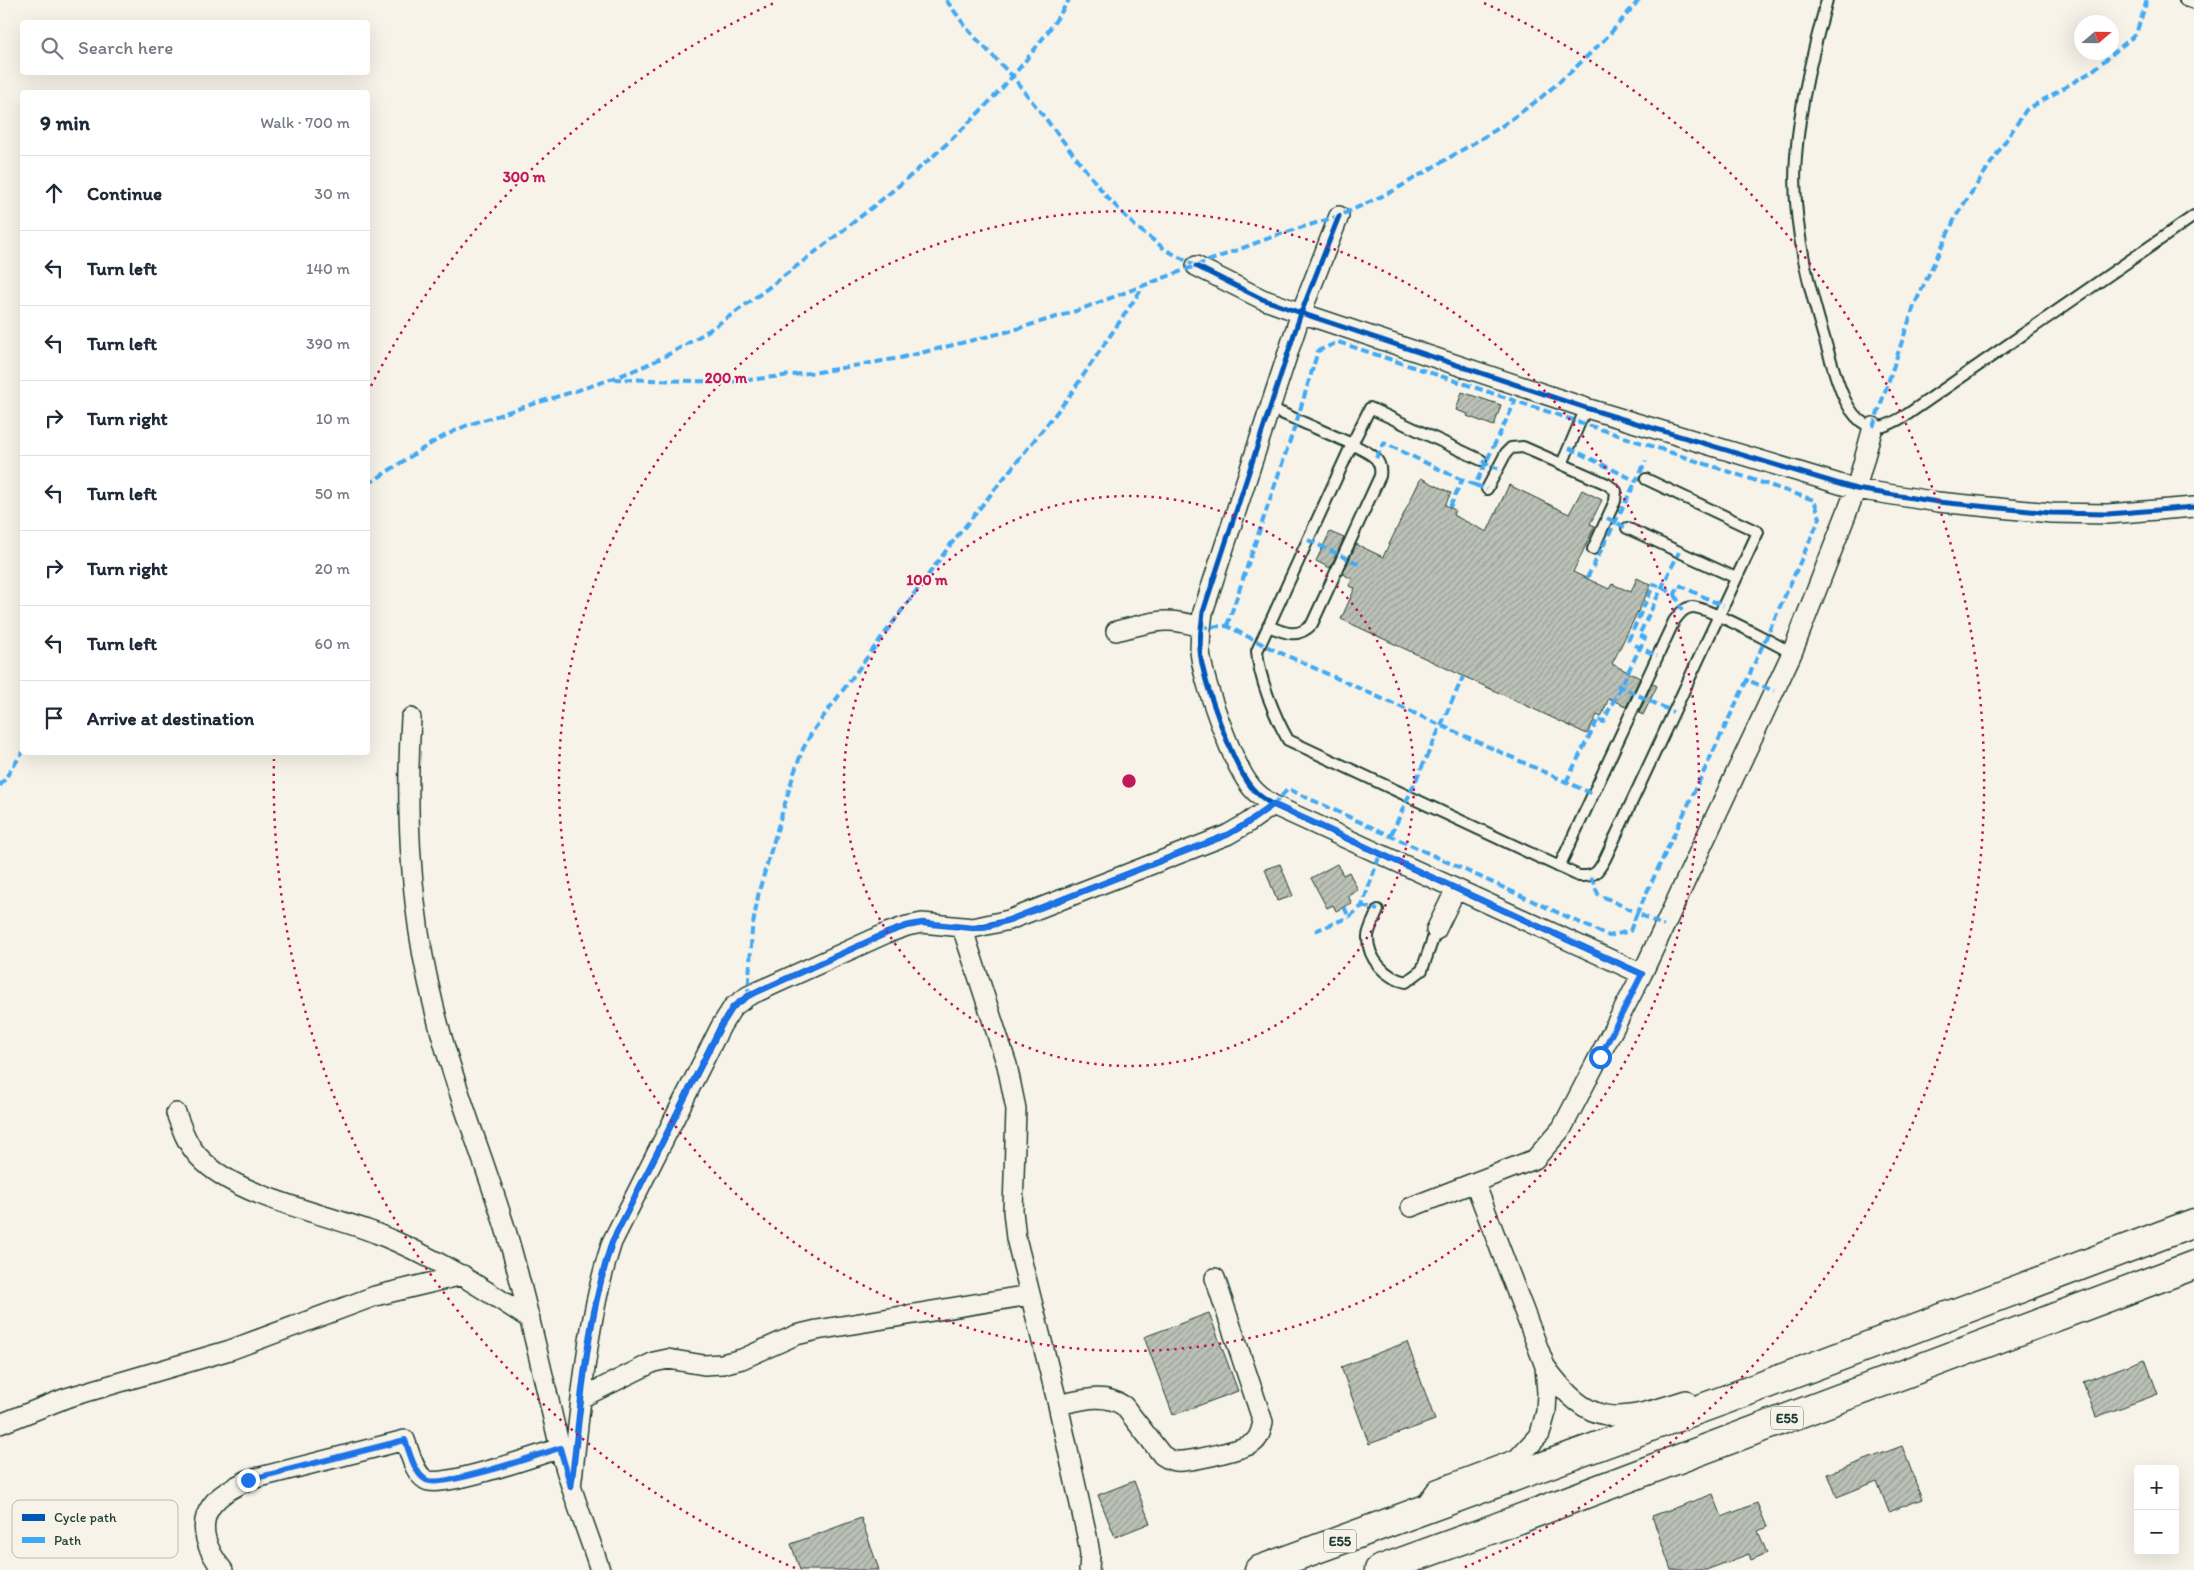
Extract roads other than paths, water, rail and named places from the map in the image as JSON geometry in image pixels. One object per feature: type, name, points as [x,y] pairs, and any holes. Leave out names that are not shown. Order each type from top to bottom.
[{"type":"highway","name":"E55","points":[[1259,1570],[1727,1399],[2194,1223]]},
{"type":"highway","name":"E55","points":[[1379,1570],[2194,1265]]},
{"type":"street","points":[[1339,216],[1301,313],[1203,612],[1200,627],[1200,652],[1227,739],[1239,768],[1251,787],[1273,804],[1642,974]]},
{"type":"street","points":[[1196,266],[1262,299],[1301,313],[1586,408],[1856,489],[1938,502],[2052,513],[2108,514],[2194,507]]},
{"type":"street","points":[[1410,1208],[1535,1159],[1549,1145],[1566,1121],[1642,974],[1792,653],[1856,489],[1873,427]]},
{"type":"street","points":[[1116,631],[1166,620],[1181,621],[1200,627]]},
{"type":"street","points":[[411,718],[408,767],[408,825],[416,912],[423,960],[447,1054],[504,1225],[530,1319],[571,1487],[600,1570]]},
{"type":"street","points":[[571,1487],[594,1310],[601,1274],[612,1242],[721,1026],[733,1007],[757,992],[906,926],[922,923],[984,928],[1009,920],[1227,835],[1273,804]]},
{"type":"street","points":[[1436,930],[1456,889]]},
{"type":"street","points":[[962,927],[1007,1065],[1012,1089],[1016,1125],[1013,1211],[1022,1265],[1058,1405],[1087,1536],[1090,1554],[1089,1570]]},
{"type":"street","points":[[176,1113],[185,1137],[194,1152],[208,1166],[226,1178],[251,1190],[378,1234],[463,1275],[530,1319]]},
{"type":"street","points":[[1475,1183],[1545,1366],[1561,1387],[1576,1401],[1594,1413],[1613,1418],[1636,1416],[1693,1398],[1727,1399]]},
{"type":"street","points":[[0,1424],[66,1398],[230,1350],[375,1296],[463,1275]]},
{"type":"street","points":[[1058,1405],[1095,1398],[1116,1400],[1124,1406],[1162,1455],[1170,1460],[1188,1460],[1243,1448],[1253,1443],[1261,1433],[1263,1422],[1215,1278]]},
{"type":"street","points":[[583,1397],[654,1362],[668,1359],[704,1365],[722,1364],[742,1359],[788,1338],[817,1330],[1030,1295]]},
{"type":"street","points":[[1421,1512],[1437,1489],[1517,1459],[1540,1434],[1546,1412],[1545,1366]]},
{"type":"street","points":[[223,1570],[206,1545],[204,1526],[211,1506],[228,1491],[248,1480],[405,1440],[416,1469],[424,1479],[430,1482],[451,1481],[560,1448]]},
{"type":"lane","points":[[1827,0],[1806,76],[1799,125],[1796,166],[1798,223],[1804,255],[1837,380],[1844,399],[1862,421],[1873,427],[1882,427],[1908,414],[2194,216]]},
{"type":"lane","points":[[2185,0],[2194,3]]},
{"type":"lane","points":[[1268,626],[1284,633],[1296,635],[1305,632],[1312,624],[1380,476],[1381,467],[1376,458],[1352,444],[1270,408]]},
{"type":"lane","points":[[1481,460],[1370,408],[1257,651],[1258,665],[1281,727],[1288,740],[1579,876],[1590,877],[1597,873],[1758,532],[1646,479]]},
{"type":"lane","points":[[1562,464],[1586,408]]},
{"type":"lane","points":[[1488,489],[1506,453],[1511,448],[1522,447],[1608,484],[1616,491],[1615,501],[1593,549]]},
{"type":"lane","points":[[1627,528],[1736,578]]},
{"type":"lane","points":[[1559,867],[1674,621],[1682,610],[1693,607],[1718,616],[1792,653]]},
{"type":"lane","points":[[1378,910],[1368,936],[1370,948],[1385,974],[1396,980],[1406,982],[1422,970],[1436,930]]}]
